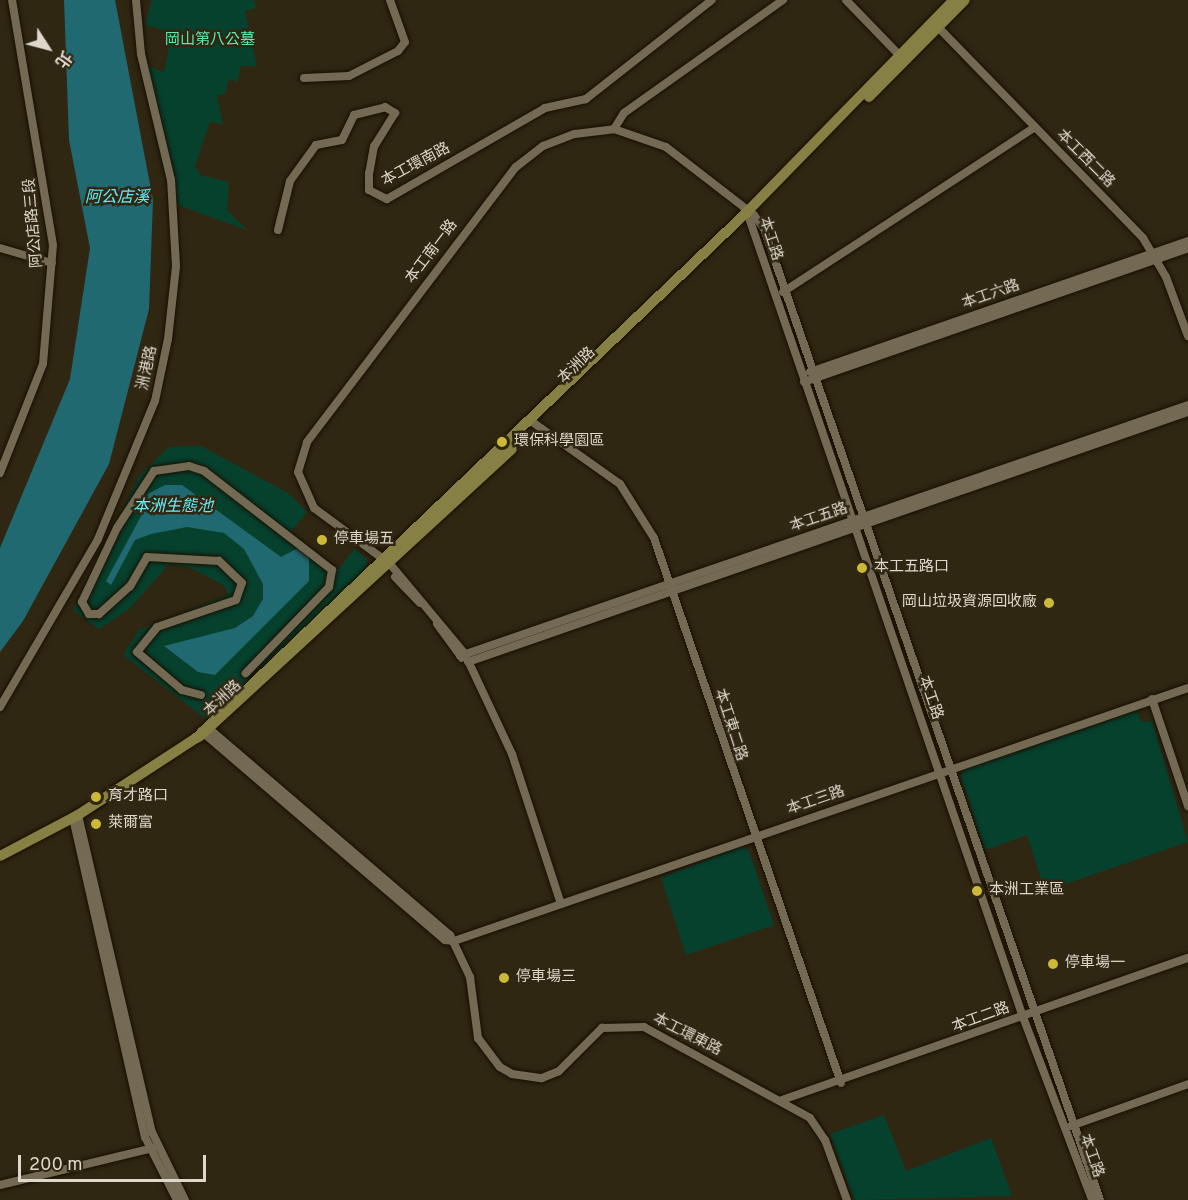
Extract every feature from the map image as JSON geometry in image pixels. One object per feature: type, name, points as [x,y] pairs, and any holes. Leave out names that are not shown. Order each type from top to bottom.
[{"type":"main road","name":"本洲路","points":[[935,25],[954,0]]},
{"type":"main road","name":"本洲路","points":[[0,856],[75,817],[204,732],[533,424],[750,215],[935,25],[965,0]]},
{"type":"street","name":"阿公店路三段","points":[[0,473],[44,364],[52,263],[44,172],[12,0]]},
{"type":"street","name":"洲港路","points":[[0,707],[98,539],[155,401],[168,339],[176,267],[171,180],[141,54],[136,0]]},
{"type":"street","points":[[304,78],[349,76],[403,46],[390,0]]},
{"type":"street","name":"本工環南路","points":[[278,230],[290,181],[316,145],[342,140],[354,115],[385,107],[395,113],[374,146],[369,173],[369,190],[387,199],[545,108],[586,99],[712,0]]},
{"type":"street","points":[[614,129],[624,112],[783,0]]},
{"type":"street","points":[[846,0],[902,58]]},
{"type":"street","name":"本工西二路","points":[[935,25],[1035,127],[1153,256],[1188,336]]},
{"type":"street","points":[[774,295],[786,291],[1035,127]]},
{"type":"street","name":"本工南一路","points":[[561,904],[512,754],[464,657],[386,564],[304,496],[298,472],[307,442],[516,167],[543,147],[575,134],[614,129],[666,147],[750,215]]},
{"type":"street","name":"本工路","points":[[750,215],[786,291],[1035,1014],[1092,1200]]},
{"type":"street","name":"本工路","points":[[750,215],[774,295],[942,772],[1023,1017],[1100,1200]]},
{"type":"street","name":"本工六路","points":[[803,378],[1153,256],[1188,241]]},
{"type":"street","points":[[0,248],[52,263]]},
{"type":"street","name":"本工六路","points":[[1153,256],[1188,248]]},
{"type":"street","name":"本工五路","points":[[464,657],[855,524],[1188,405]]},
{"type":"street","name":"本工五路","points":[[864,520],[1188,412]]},
{"type":"street","name":"本工東二路","points":[[533,424],[620,484],[635,501],[670,588],[753,838],[841,1083]]},
{"type":"street","points":[[201,696],[182,690],[137,652],[157,627],[236,600],[242,583],[219,561],[147,556],[130,586],[99,614],[89,614],[82,602],[117,528],[154,471],[189,466],[204,471],[332,570],[329,587],[246,673]]},
{"type":"street","name":"本工三路","points":[[454,941],[1188,688]]},
{"type":"street","points":[[1152,699],[1188,806]]},
{"type":"street","points":[[204,732],[445,940],[454,941]]},
{"type":"street","points":[[75,817],[157,1146],[184,1200]]},
{"type":"street","points":[[75,817],[149,1150],[177,1200]]},
{"type":"street","name":"本工環東路","points":[[454,941],[472,985],[478,1038],[512,1074],[529,1079],[559,1071],[602,1028],[632,1024],[782,1100],[818,1128],[847,1200]]},
{"type":"street","name":"本工二路","points":[[782,1100],[841,1083],[1188,958]]},
{"type":"street","points":[[1070,1126],[1188,1084]]},
{"type":"street","points":[[0,1185],[149,1150],[157,1146]]},
{"type":"green space","name":"岡山第八公墓","points":[[152,0],[254,0],[256,8],[245,11],[257,66],[241,66],[237,82],[229,79],[225,94],[217,95],[223,124],[210,122],[195,166],[200,175],[229,182],[227,210],[247,230],[177,205],[146,65],[164,72],[172,32],[145,25]]},
{"type":"green space","points":[[201,446],[288,493],[307,512],[290,533],[338,570],[354,549],[367,559],[367,569],[206,719],[123,655],[139,630],[228,595],[225,586],[191,568],[169,564],[129,609],[99,629],[73,610],[139,476],[169,447]]},
{"type":"green space","points":[[1137,711],[1142,722],[1152,721],[1188,842],[1045,891],[1027,835],[985,850],[961,778],[964,769]]},
{"type":"green space","points":[[742,846],[749,851],[774,925],[686,955],[661,878]]},
{"type":"green space","points":[[884,1115],[906,1171],[991,1138],[1012,1196],[854,1200],[830,1134]]},
{"type":"water","name":"阿公店溪","points":[[64,0],[115,0],[153,200],[149,309],[109,464],[23,621],[0,652],[0,548],[70,379],[90,248],[69,140]]},
{"type":"water","name":"本洲生態池","points":[[165,485],[182,485],[281,557],[298,548],[309,557],[309,581],[215,675],[198,672],[164,646],[235,628],[253,616],[263,599],[263,584],[244,549],[224,533],[187,527],[151,534],[135,540],[111,585],[106,581],[147,505],[138,499]]},
{"type":"place","name":"環保科學園區","points":[[502,442]]},
{"type":"place","name":"停車場五","points":[[322,540]]},
{"type":"place","name":"本工五路口","points":[[862,568]]},
{"type":"place","name":"岡山垃圾資源回收廠","points":[[1049,603]]},
{"type":"place","name":"育才路口","points":[[96,797]]},
{"type":"place","name":"萊爾富","points":[[96,824]]},
{"type":"place","name":"本洲工業區","points":[[977,891]]},
{"type":"place","name":"停車場一","points":[[1053,964]]},
{"type":"place","name":"停車場三","points":[[504,978]]}]
